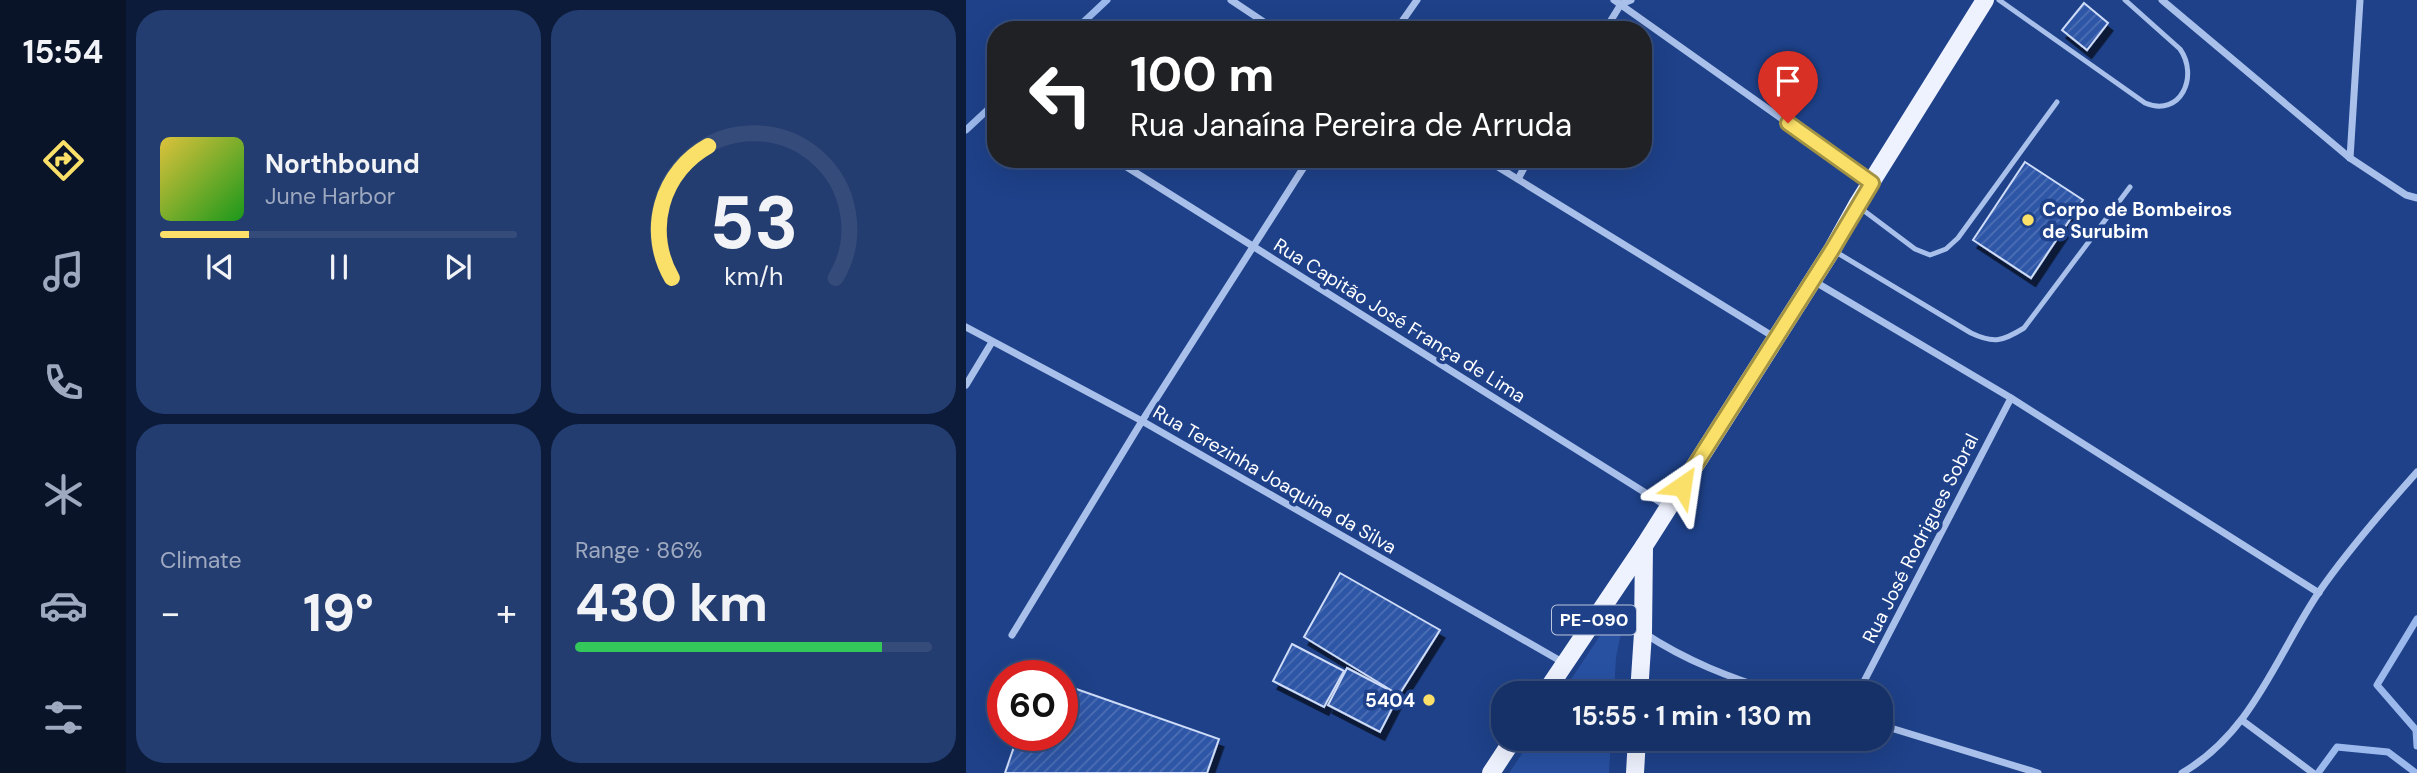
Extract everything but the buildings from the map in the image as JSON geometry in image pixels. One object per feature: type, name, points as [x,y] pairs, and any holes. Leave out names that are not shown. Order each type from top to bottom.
[{"type":"main road","name":"PE-090","points":[[1553,681],[1644,546],[1811,279],[1832,250],[1857,205],[1985,0]]},
{"type":"main road","name":"PE-090","points":[[1640,681],[1644,546]]},
{"type":"main road","points":[[1490,773],[1505,751]]},
{"type":"main road","points":[[1634,773],[1636,751]]},
{"type":"street","points":[[1231,0],[1262,21]]},
{"type":"street","points":[[1402,21],[1417,0]]},
{"type":"street","points":[[1617,2],[1631,0]]},
{"type":"street","points":[[2162,0],[2350,158],[2406,195],[2417,198]]},
{"type":"street","points":[[2350,158],[2360,0]]},
{"type":"street","points":[[1609,21],[1617,2]]},
{"type":"street","points":[[1617,2],[1644,21]]},
{"type":"street","points":[[1652,27],[1872,183]]},
{"type":"street","name":"Rua Capitão José França de Lima","points":[[1128,168],[1668,507]]},
{"type":"street","points":[[1012,635],[1142,421],[1303,168]]},
{"type":"street","points":[[1501,168],[1775,337]]},
{"type":"street","points":[[1518,178],[1524,168]]},
{"type":"street","points":[[1811,279],[2011,398],[2319,593]]},
{"type":"street","name":"Rua Terezinha Joaquina da Silva","points":[[966,327],[1142,421],[1565,663]]},
{"type":"street","points":[[966,385],[992,342]]},
{"type":"street","name":"Rua José Rodrigues Sobral","points":[[1864,681],[2011,398]]},
{"type":"street","points":[[2182,773],[2209,753],[2243,721],[2319,593],[2380,513],[2417,472]]},
{"type":"street","points":[[1643,633],[1695,663],[1742,681]]},
{"type":"street","points":[[2243,721],[2313,773]]},
{"type":"street","points":[[1893,729],[2038,773]]},
{"type":"lane","points":[[1999,0],[2145,103],[2164,107],[2172,104],[2188,79],[2187,58],[2124,0]]},
{"type":"lane","points":[[1857,205],[1915,248],[1930,255],[1946,249],[1958,238],[2057,102]]},
{"type":"lane","points":[[1832,250],[1970,333],[1985,340],[2005,339],[2024,328],[2130,187]]},
{"type":"shaded area","points":[[1617,610],[1625,614],[1616,657],[1615,681],[1570,681]]},
{"type":"shaded area","points":[[1524,751],[1610,751],[1609,773],[1509,773]]},
{"type":"waterway","points":[[1085,21],[1107,0]]},
{"type":"waterway","points":[[966,130],[987,110]]},
{"type":"waterway","points":[[2417,619],[2377,685],[2416,730],[2417,746]]},
{"type":"waterway","points":[[2318,773],[2337,747],[2388,752],[2416,773]]},
{"type":"place","name":"Corpo de Bombeiros de Surubim","points":[[2028,220]]},
{"type":"place","name":"5404","points":[[1429,700]]},
{"type":"route","points":[[1682,486],[1872,183],[1788,123]]}]
